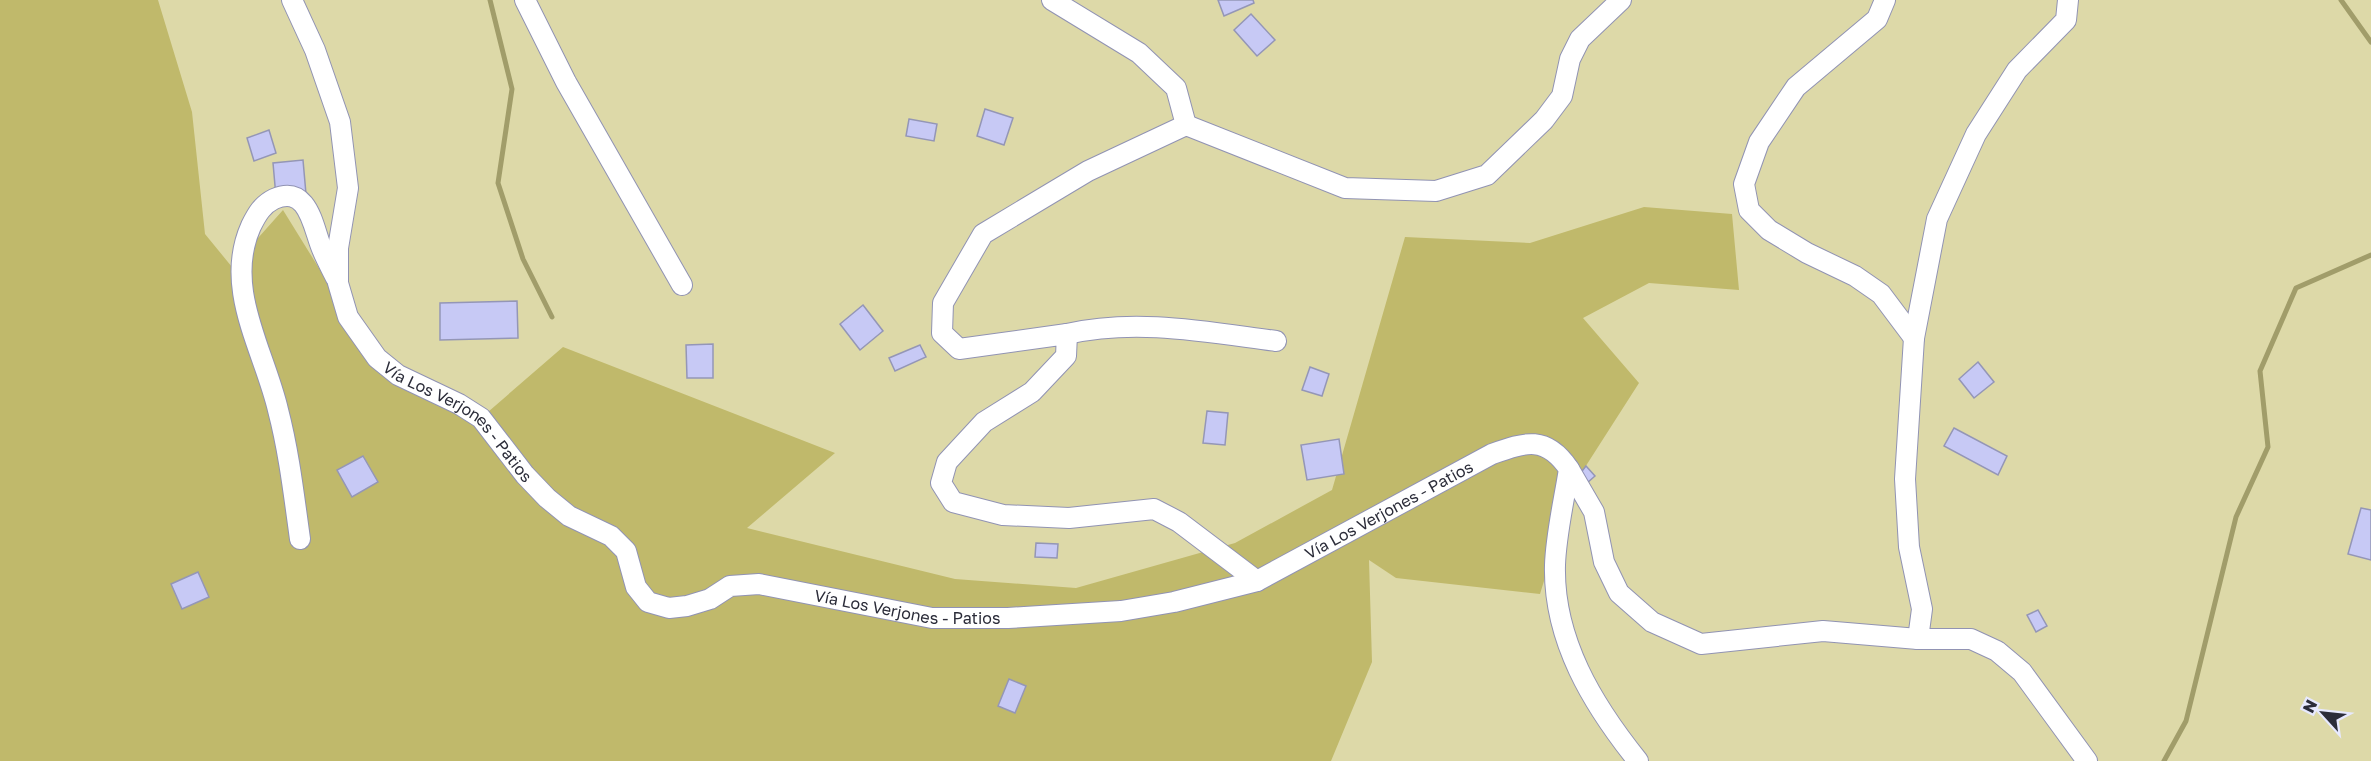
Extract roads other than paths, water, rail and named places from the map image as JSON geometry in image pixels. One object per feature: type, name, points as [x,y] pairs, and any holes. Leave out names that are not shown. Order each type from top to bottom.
[{"type":"street","name":"Vía Los Verjones - Patios","points":[[292,0],[315,50],[340,122],[348,188],[338,248],[338,283],[348,317],[377,358],[398,375],[459,404],[481,418],[525,476],[547,498],[570,516],[611,536],[626,550],[636,587],[648,602],[669,608],[687,606],[710,599],[730,586],[759,584],[932,618],[1008,618],[1121,611],[1174,602],[1257,581],[1492,454],[1524,442],[1541,444],[1561,457],[1594,512],[1604,562],[1619,593],[1652,622],[1701,644],[1823,632],[1918,639],[1971,639],[1997,651],[2022,672],[2087,761]]},
{"type":"street","points":[[525,0],[566,82],[682,285]]},
{"type":"street","points":[[1052,0],[1139,53],[1176,88],[1186,125]]},
{"type":"street","points":[[1275,341],[1164,327],[1096,327],[1067,334],[959,349],[942,333],[943,303],[982,234],[1088,171],[1186,125],[1345,188],[1436,191],[1487,175],[1544,120],[1562,96],[1570,59],[1580,39],[1621,0]]},
{"type":"street","points":[[1886,0],[1877,20],[1796,87],[1759,142],[1744,184],[1749,210],[1769,230],[1807,253],[1855,276],[1881,294],[1914,338]]},
{"type":"street","points":[[1918,639],[1922,609],[1909,546],[1905,479],[1914,338],[1937,219],[1976,134],[2017,70],[2066,20],[2068,0]]},
{"type":"street","points":[[300,539],[278,408],[243,299],[241,269],[243,246],[263,206],[276,199],[289,196],[303,201],[311,214],[321,248],[338,283]]},
{"type":"street","points":[[1067,334],[1065,356],[1032,392],[984,422],[947,462],[941,483],[954,502],[1003,515],[1069,518],[1154,509],[1179,522],[1257,581]]},
{"type":"street","points":[[1569,469],[1555,564],[1561,621],[1573,660],[1595,701],[1638,761]]},
{"type":"waterway","points":[[490,0],[512,89],[498,183],[523,259],[552,317]]},
{"type":"waterway","points":[[2341,0],[2371,42]]},
{"type":"waterway","points":[[2164,761],[2186,721],[2236,517],[2268,447],[2260,371],[2296,288],[2371,255]]}]
